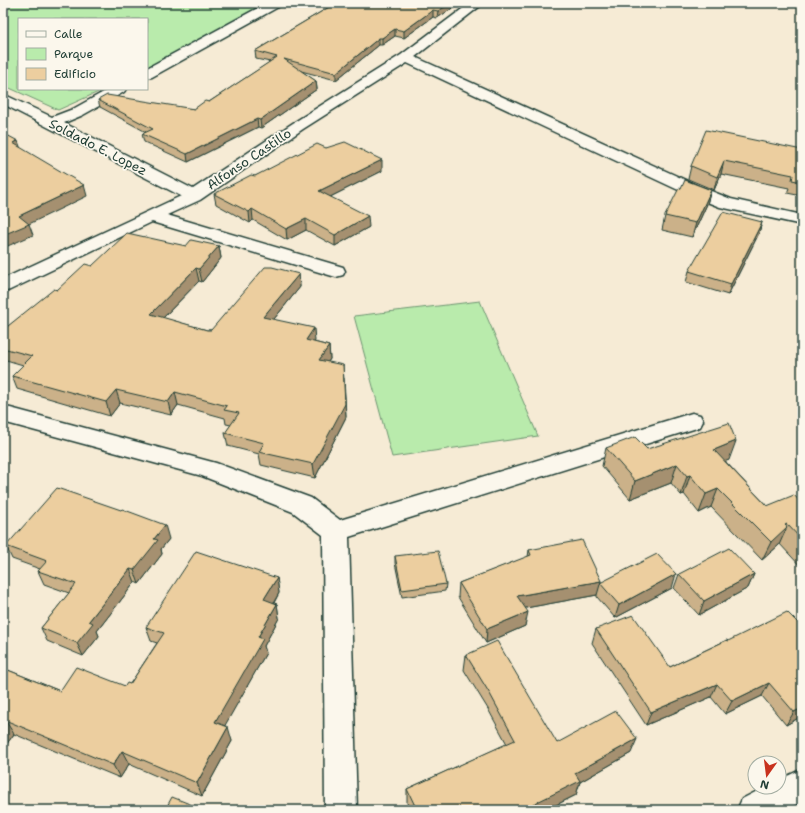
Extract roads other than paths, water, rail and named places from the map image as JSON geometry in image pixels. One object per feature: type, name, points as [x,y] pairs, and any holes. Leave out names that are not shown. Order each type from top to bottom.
[{"type":"street","points":[[148,73],[276,3]]},
{"type":"street","name":"Alfonso Castillo","points":[[3,286],[194,196],[298,126],[406,58],[478,3]]},
{"type":"street","points":[[406,58],[695,191],[726,202],[802,220]]},
{"type":"street","points":[[51,123],[78,112],[118,90]]},
{"type":"street","name":"Soldado E. Lopez","points":[[3,98],[194,196]]},
{"type":"street","points":[[150,216],[336,271]]},
{"type":"street","points":[[3,414],[208,469],[302,505],[336,531]]},
{"type":"street","points":[[336,531],[692,421]]},
{"type":"street","points":[[336,531],[341,810]]},
{"type":"street","points":[[753,810],[802,785]]}]
